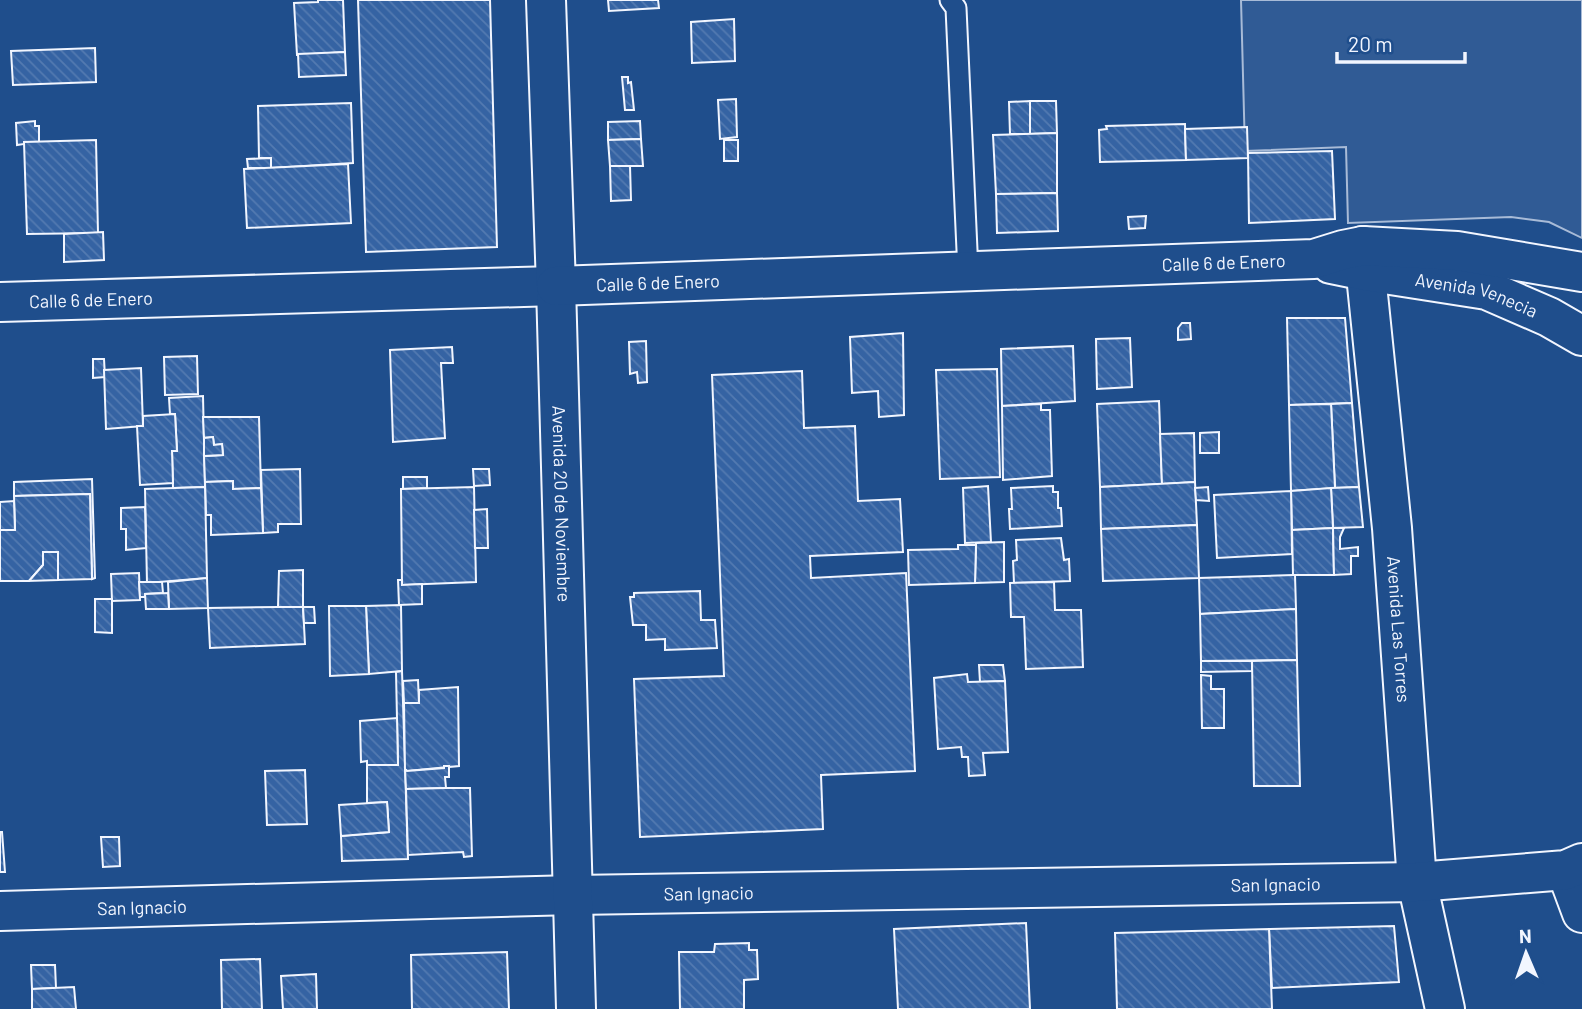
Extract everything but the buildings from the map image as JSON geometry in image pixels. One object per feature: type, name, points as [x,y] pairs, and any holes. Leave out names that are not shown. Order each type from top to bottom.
[{"type":"street","name":"Avenida 20 de Noviembre","points":[[546,0],[576,1009]]},
{"type":"street","name":"Calle 6 de Enero","points":[[0,302],[556,286],[1314,259],[1343,250],[1364,259]]},
{"type":"street","name":"Avenida Venecia","points":[[1364,259],[1457,251],[1582,272]]},
{"type":"street","name":"Avenida Venecia","points":[[1364,259],[1488,290],[1549,317],[1582,336]]},
{"type":"street","name":"Avenida Las Torres","points":[[1364,259],[1392,527],[1417,882],[1445,1009]]},
{"type":"street","name":"San Ignacio","points":[[0,911],[574,895],[1417,882],[1574,866]]},
{"type":"street","points":[[1574,866],[1582,913]]},
{"type":"lane","points":[[950,0],[956,8],[968,272]]},
{"type":"shaded area","points":[[1241,0],[1582,0],[1582,238],[1549,222],[1511,217],[1348,223],[1346,147],[1245,151]]}]
